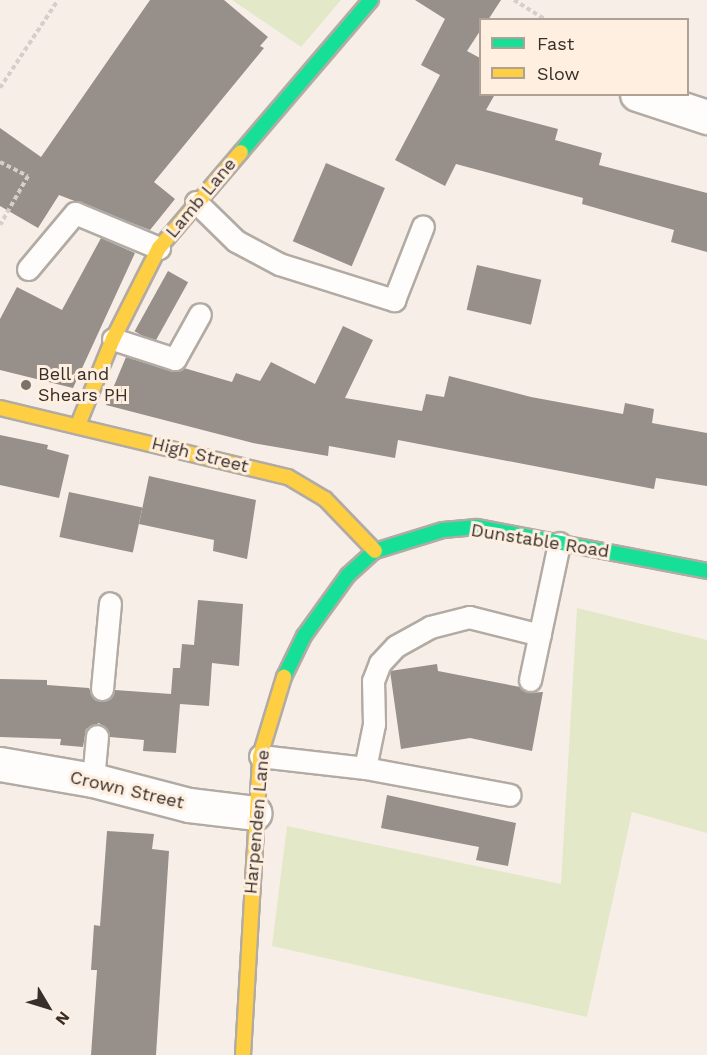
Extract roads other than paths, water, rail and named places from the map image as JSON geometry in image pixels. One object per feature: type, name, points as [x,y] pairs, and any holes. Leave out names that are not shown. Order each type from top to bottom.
[{"type":"street","name":"Lamb Lane","points":[[78,425],[113,339],[159,248],[371,0]]},
{"type":"street","points":[[643,96],[707,117]]},
{"type":"street","name":"High Street","points":[[0,408],[288,477],[325,499],[375,551]]},
{"type":"street","name":"Dunstable Road","points":[[375,551],[443,530],[477,526],[707,571]]},
{"type":"street","name":"Harpenden Lane","points":[[243,1055],[260,756],[277,695],[304,636],[348,575],[375,551]]},
{"type":"street","name":"Crown Street","points":[[0,764],[93,780],[189,805],[255,813]]},
{"type":"lane","points":[[196,202],[236,241],[279,264],[394,300],[423,226]]},
{"type":"lane","points":[[28,268],[75,213],[159,248]]},
{"type":"lane","points":[[113,339],[175,359],[200,314]]},
{"type":"lane","points":[[530,680],[559,543]]},
{"type":"lane","points":[[102,689],[110,603]]},
{"type":"lane","points":[[365,768],[374,724],[373,681],[380,663],[396,646],[430,627],[468,617],[540,635]]},
{"type":"lane","points":[[93,780],[97,736]]},
{"type":"lane","points":[[260,756],[365,768],[510,795]]},
{"type":"place","name":"Bell and Shears PH","points":[[26,385]]}]
